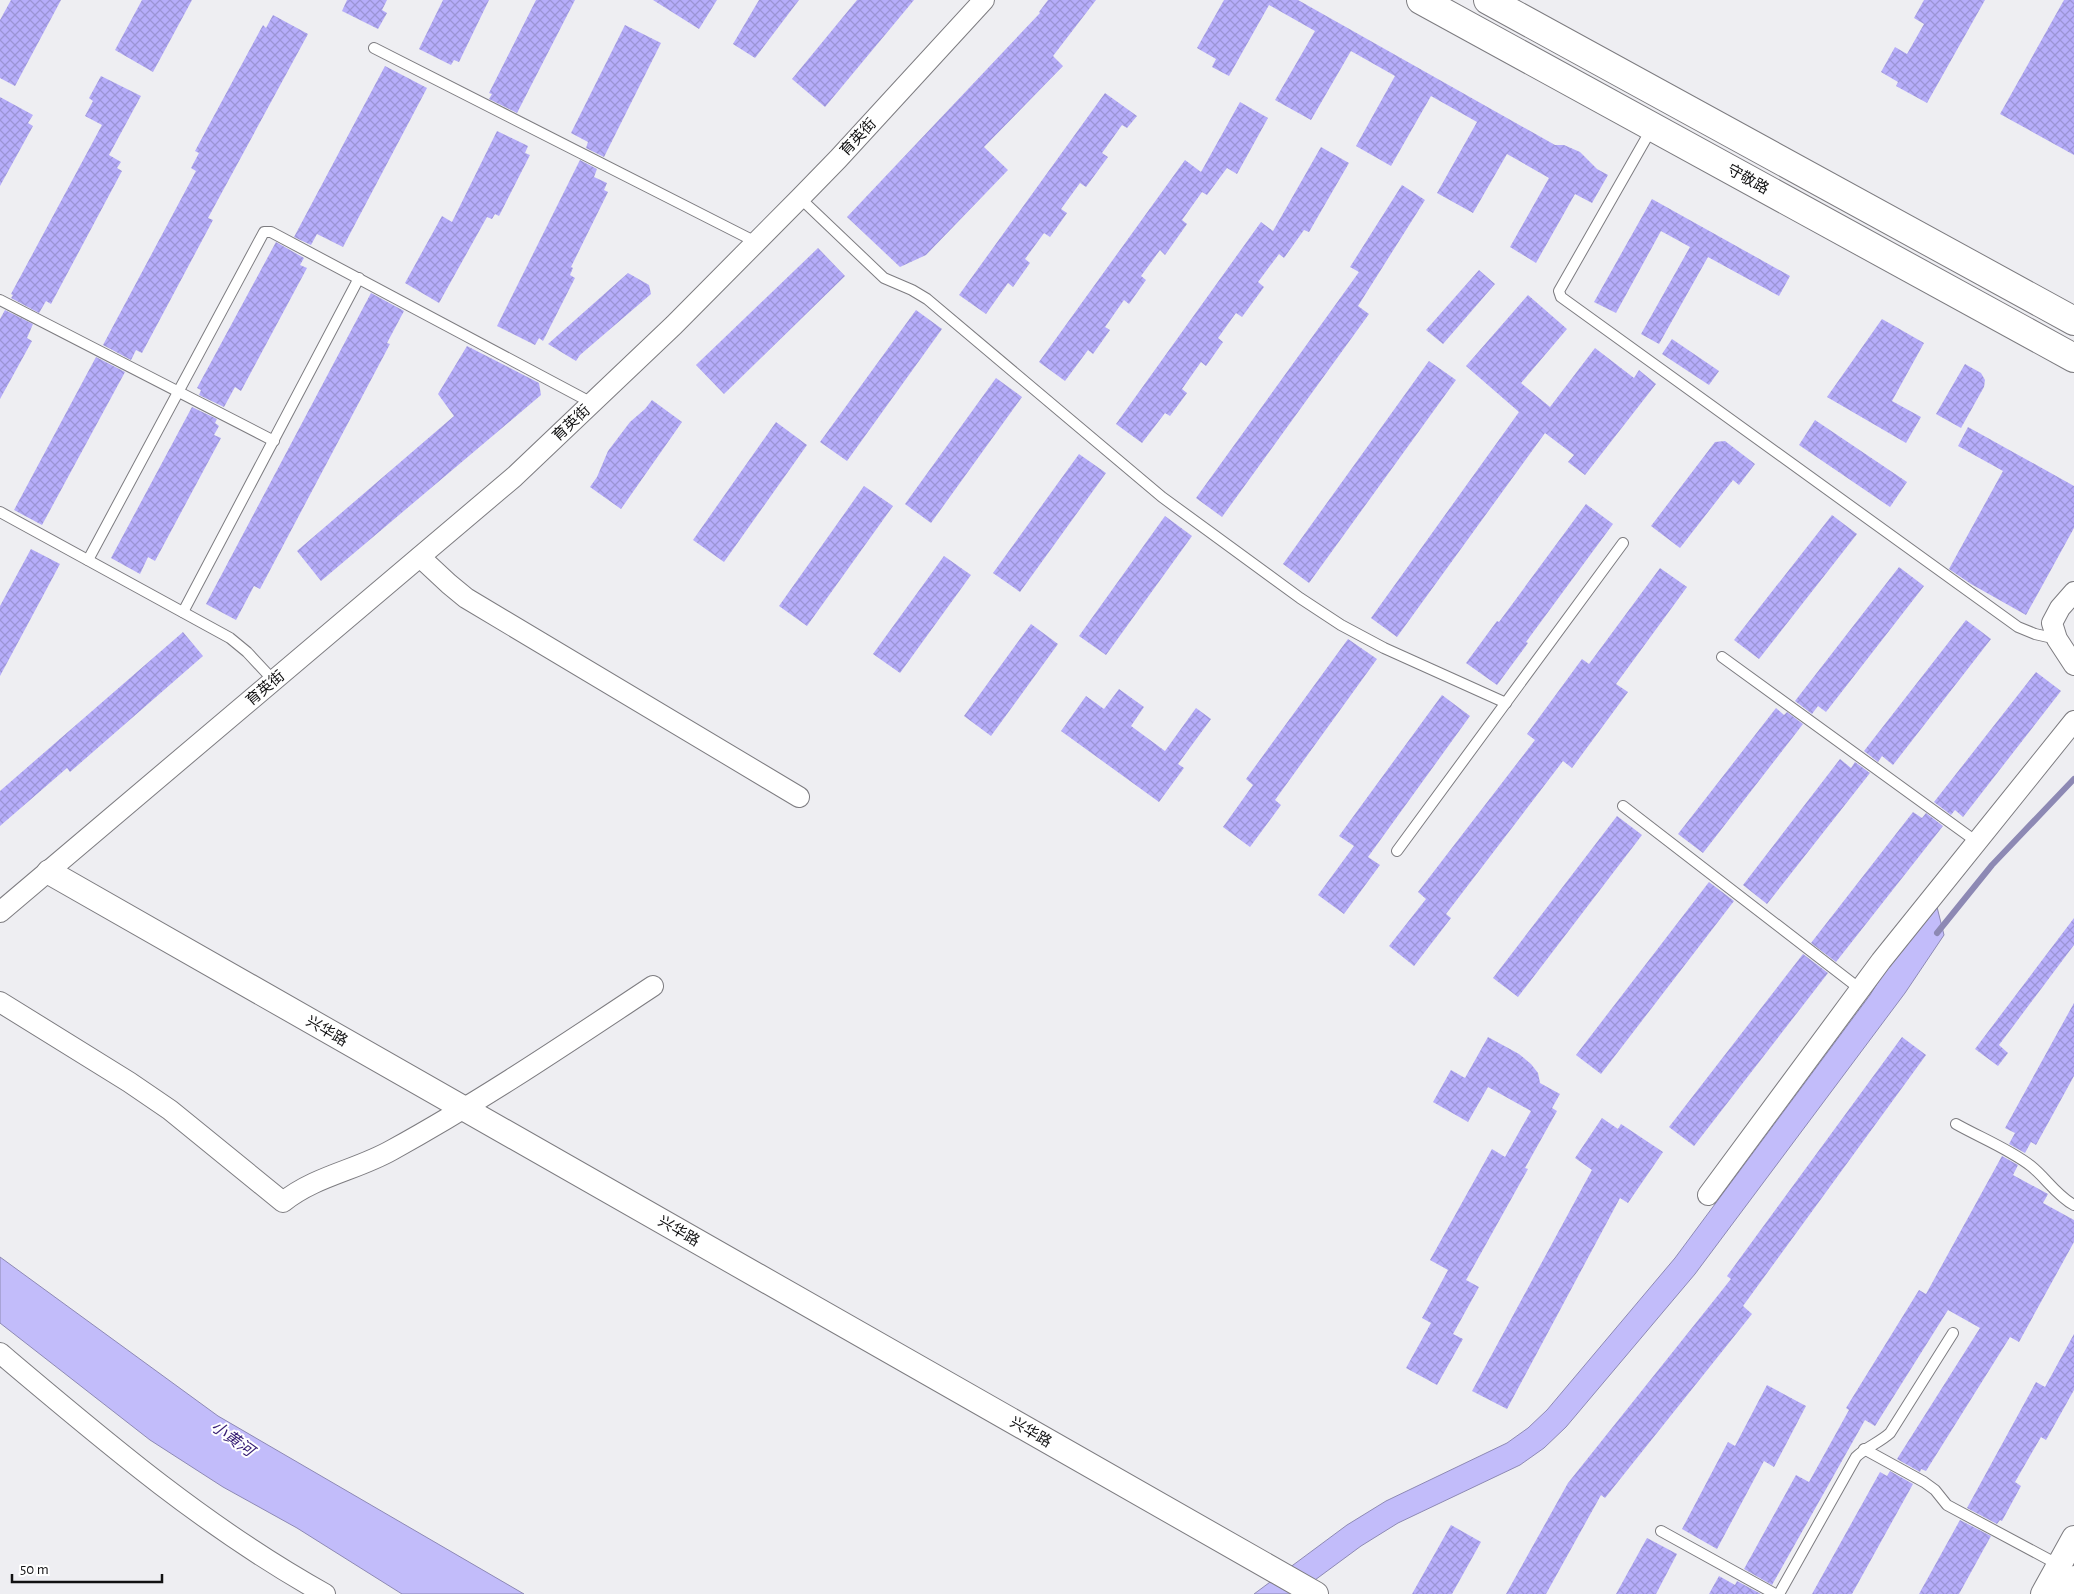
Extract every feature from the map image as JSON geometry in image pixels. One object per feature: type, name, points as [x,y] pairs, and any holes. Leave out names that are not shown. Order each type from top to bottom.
[{"type":"main road","name":"守敬路","points":[[1421,0],[2074,358]]},
{"type":"main road","points":[[1488,0],[2074,321]]},
{"type":"street","name":"育英街","points":[[0,912],[514,477],[674,325],[800,198],[984,0]]},
{"type":"street","points":[[420,557],[466,598],[799,797]]},
{"type":"street","points":[[2074,592],[2060,608],[2052,623],[2057,639],[2074,665]]},
{"type":"street","points":[[1708,1195],[1860,989],[2074,721]]},
{"type":"street","name":"兴华路","points":[[49,872],[1313,1592]]},
{"type":"street","points":[[0,1002],[162,1104],[283,1202],[311,1184],[390,1152],[490,1094],[653,986]]},
{"type":"street","points":[[0,1353],[129,1461],[206,1519],[275,1565],[324,1594]]},
{"type":"street","points":[[2066,1594],[2067,1572],[2074,1538]]},
{"type":"street","points":[[2043,1594],[2067,1572]]},
{"type":"lane","points":[[374,48],[756,242]]},
{"type":"lane","points":[[1653,127],[1559,291],[1561,297],[2018,627],[2034,634],[2057,639]]},
{"type":"lane","points":[[800,198],[884,278],[912,290],[927,299],[1162,497],[1300,598],[1341,625],[1384,648],[1506,704]]},
{"type":"lane","points":[[88,560],[264,232],[271,232],[592,403]]},
{"type":"lane","points":[[183,612],[359,278]]},
{"type":"lane","points":[[0,300],[274,441]]},
{"type":"lane","points":[[0,512],[230,638],[247,652],[274,681]]},
{"type":"lane","points":[[1397,851],[1623,543]]},
{"type":"lane","points":[[1722,657],[1977,842]]},
{"type":"lane","points":[[1623,806],[1860,989]]},
{"type":"lane","points":[[1956,1124],[2019,1157],[2044,1177],[2065,1200],[2074,1205]]},
{"type":"lane","points":[[1779,1594],[1856,1457],[1864,1449],[1882,1440],[1890,1433],[1953,1332]]},
{"type":"lane","points":[[1864,1449],[1924,1482],[1935,1490],[1947,1505],[2067,1572]]},
{"type":"lane","points":[[1661,1531],[1775,1594]]},
{"type":"water","points":[[1937,907],[1944,935],[1905,993],[1695,1274],[1566,1427],[1544,1448],[1520,1465],[1398,1523],[1361,1546],[1296,1594],[1254,1594],[1347,1525],[1386,1501],[1507,1443],[1528,1428],[1547,1410],[1675,1258],[1870,995],[1883,974]]},
{"type":"water","name":"小黄河","points":[[0,1257],[218,1416],[524,1594],[402,1594],[297,1528],[223,1487],[150,1440],[0,1323]]},
{"type":"building","points":[[11,0],[61,0],[15,86],[0,78],[0,20]]},
{"type":"building","points":[[142,0],[192,0],[153,72],[115,50]]},
{"type":"building","points":[[347,0],[387,0],[382,10],[387,13],[378,29],[342,11]]},
{"type":"building","points":[[443,0],[489,0],[459,62],[454,60],[451,65],[419,49]]},
{"type":"building","points":[[536,0],[575,0],[517,113],[489,99],[492,94],[489,93]]},
{"type":"building","points":[[653,0],[717,0],[699,29]]},
{"type":"building","points":[[759,0],[799,0],[755,58],[733,44]]},
{"type":"building","points":[[857,0],[914,0],[825,107],[792,79]]},
{"type":"building","points":[[1048,0],[1096,0],[1053,56],[1063,66],[984,147],[1008,170],[926,255],[900,267],[847,217],[1040,13]]},
{"type":"building","points":[[1224,0],[1298,0],[1555,145],[1564,145],[1580,152],[1597,169],[1608,175],[1592,203],[1575,194],[1536,263],[1510,247],[1549,178],[1507,154],[1473,213],[1437,193],[1477,122],[1431,96],[1391,166],[1356,146],[1395,76],[1351,51],[1311,120],[1275,100],[1315,31],[1269,5],[1229,76],[1212,67],[1216,59],[1197,48]]},
{"type":"building","points":[[1924,0],[1985,0],[1927,103],[1896,86],[1898,82],[1881,72],[1895,47],[1907,54],[1924,24],[1914,18]]},
{"type":"building","points":[[2064,0],[2074,0],[2074,155],[2000,114]]},
{"type":"building","points":[[273,15],[308,34],[208,218],[213,220],[142,353],[136,350],[131,360],[103,345],[196,171],[191,168],[199,153],[195,151],[263,25],[266,28]]},
{"type":"building","points":[[625,25],[661,43],[604,157],[586,148],[588,142],[571,133]]},
{"type":"building","points":[[385,66],[427,88],[343,247],[317,234],[311,245],[294,237]]},
{"type":"building","points":[[101,76],[141,96],[109,155],[121,162],[117,168],[122,171],[51,304],[46,301],[39,313],[11,298],[13,295],[11,294],[102,125],[85,116],[93,101],[89,98]]},
{"type":"building","points":[[1105,93],[1137,116],[1127,128],[1122,125],[1102,153],[1108,157],[1086,187],[1080,183],[1061,209],[1067,213],[1050,237],[1044,233],[1025,259],[1030,263],[1013,287],[1008,283],[986,314],[959,295]]},
{"type":"building","points":[[0,97],[33,115],[28,123],[33,126],[0,186]]},
{"type":"building","points":[[1240,102],[1268,118],[1237,174],[1227,168],[1207,195],[1202,192],[1182,220],[1187,224],[1165,255],[1160,250],[1141,276],[1146,280],[1129,304],[1124,300],[1105,327],[1110,330],[1093,354],[1088,350],[1065,381],[1039,362],[1185,160],[1201,172]]},
{"type":"building","points":[[497,131],[528,146],[525,153],[530,155],[499,216],[495,214],[492,219],[487,217],[439,303],[405,283],[442,216],[452,222]]},
{"type":"building","points":[[1321,147],[1349,163],[1309,232],[1304,230],[1284,258],[1279,254],[1258,282],[1264,287],[1242,317],[1236,313],[1218,338],[1223,342],[1206,366],[1201,362],[1182,389],[1187,393],[1170,416],[1165,413],[1142,443],[1116,424],[1261,222],[1273,231]]},
{"type":"building","points":[[580,160],[597,169],[594,177],[607,183],[604,190],[608,192],[571,267],[573,268],[570,275],[575,278],[543,341],[539,338],[535,345],[497,326]]},
{"type":"building","points":[[1402,185],[1425,200],[1358,306],[1369,314],[1222,517],[1196,498],[1359,272],[1350,267]]},
{"type":"building","points":[[1652,199],[1790,276],[1779,296],[1708,257],[1659,344],[1641,334],[1690,247],[1661,231],[1616,313],[1594,302]]},
{"type":"building","points":[[276,242],[304,258],[300,265],[307,268],[241,391],[235,387],[224,407],[199,395],[201,390],[197,388]]},
{"type":"building","points":[[818,248],[845,276],[724,394],[696,365]]},
{"type":"building","points":[[1479,270],[1495,284],[1443,344],[1426,330]]},
{"type":"building","points":[[628,273],[649,285],[651,294],[580,355],[576,361],[548,344]]},
{"type":"building","points":[[371,293],[404,311],[387,343],[390,344],[260,589],[254,586],[236,620],[206,604]]},
{"type":"building","points":[[1528,295],[1567,329],[1521,383],[1550,407],[1595,348],[1634,378],[1639,370],[1656,384],[1585,475],[1568,462],[1574,455],[1545,433],[1397,637],[1371,618],[1519,412],[1466,366]]},
{"type":"building","points":[[5,310],[33,324],[27,338],[32,341],[0,399],[0,319]]},
{"type":"building","points":[[916,310],[942,329],[847,461],[820,442]]},
{"type":"building","points":[[1882,319],[1924,343],[1892,401],[1921,417],[1906,443],[1827,397]]},
{"type":"building","points":[[1672,339],[1719,371],[1709,385],[1662,354]]},
{"type":"building","points":[[467,346],[539,383],[541,395],[321,581],[297,551],[454,416],[438,394]]},
{"type":"building","points":[[96,357],[125,372],[42,525],[14,510]]},
{"type":"building","points":[[1429,361],[1456,380],[1309,583],[1283,564]]},
{"type":"building","points":[[1965,364],[1981,373],[1985,380],[1984,387],[1961,428],[1936,414]]},
{"type":"building","points":[[996,378],[1022,397],[931,523],[905,504]]},
{"type":"building","points":[[652,400],[682,422],[621,509],[590,487],[597,477],[608,451],[630,422]]},
{"type":"building","points":[[192,407],[217,419],[215,423],[219,426],[214,435],[221,438],[155,561],[148,557],[140,574],[111,558]]},
{"type":"building","points":[[1815,420],[1907,482],[1890,507],[1799,445]]},
{"type":"building","points":[[776,422],[807,445],[724,562],[693,540]]},
{"type":"building","points":[[1968,427],[2074,486],[2074,528],[2026,615],[1971,584],[1949,569],[2003,471],[1958,446]]},
{"type":"building","points":[[1725,441],[1755,464],[1739,485],[1733,480],[1680,548],[1651,526],[1715,442]]},
{"type":"building","points":[[1079,454],[1106,473],[1020,592],[993,573]]},
{"type":"building","points":[[864,486],[893,506],[807,626],[779,606]]},
{"type":"building","points":[[1586,504],[1613,524],[1526,642],[1528,643],[1497,685],[1466,663],[1497,621],[1499,622]]},
{"type":"building","points":[[1832,515],[1857,534],[1759,659],[1734,640]]},
{"type":"building","points":[[1165,516],[1192,536],[1106,655],[1079,636]]},
{"type":"building","points":[[31,549],[60,564],[0,676],[0,606]]},
{"type":"building","points":[[944,556],[971,575],[900,673],[873,654]]},
{"type":"building","points":[[1899,567],[1924,586],[1826,712],[1818,706],[1812,714],[1795,701]]},
{"type":"building","points":[[1660,568],[1687,587],[1616,684],[1628,692],[1572,768],[1563,761],[1446,914],[1451,918],[1414,966],[1389,946],[1426,899],[1418,892],[1535,740],[1527,734],[1582,659],[1589,664]]},
{"type":"building","points":[[1966,620],[1991,639],[1893,765],[1882,756],[1878,762],[1864,751]]},
{"type":"building","points":[[1031,624],[1058,644],[991,736],[964,716]]},
{"type":"building","points":[[183,632],[203,656],[70,772],[67,768],[0,826],[0,791]]},
{"type":"building","points":[[1348,639],[1377,659],[1275,800],[1281,805],[1250,847],[1223,827],[1253,785],[1246,779]]},
{"type":"building","points":[[2036,672],[2061,691],[1963,817],[1955,810],[1951,815],[1934,802]]},
{"type":"building","points":[[1119,689],[1144,707],[1131,726],[1165,751],[1196,708],[1211,719],[1178,764],[1184,768],[1159,802],[1061,731],[1086,696],[1104,709]]},
{"type":"building","points":[[1442,695],[1470,716],[1368,857],[1380,865],[1344,914],[1318,895],[1354,846],[1339,836]]},
{"type":"building","points":[[1776,708],[1784,715],[1787,712],[1803,724],[1703,853],[1678,834]]},
{"type":"building","points":[[1840,759],[1851,768],[1855,762],[1870,773],[1767,904],[1743,885]]},
{"type":"building","points":[[1913,812],[1922,818],[1926,813],[1943,826],[1836,962],[1811,943]]},
{"type":"building","points":[[1617,816],[1642,835],[1518,997],[1493,978]]},
{"type":"building","points":[[1709,882],[1734,901],[1601,1074],[1576,1055]]},
{"type":"building","points":[[2074,918],[2074,945],[1999,1045],[2008,1053],[1998,1066],[1975,1049]]},
{"type":"building","points":[[1803,954],[1828,973],[1694,1146],[1669,1127]]},
{"type":"building","points":[[2074,1003],[2074,1076],[2036,1145],[2031,1142],[2025,1153],[2009,1144],[2015,1133],[2005,1128]]},
{"type":"building","points":[[1488,1037],[1519,1054],[1538,1073],[1540,1083],[1560,1094],[1552,1108],[1557,1111],[1525,1168],[1528,1169],[1466,1280],[1479,1287],[1453,1334],[1463,1339],[1437,1385],[1406,1368],[1431,1323],[1422,1318],[1448,1270],[1430,1260],[1492,1149],[1505,1157],[1531,1111],[1488,1087],[1468,1122],[1433,1102],[1451,1070],[1465,1078]]},
{"type":"building","points":[[1902,1037],[1926,1055],[1743,1306],[1752,1314],[1605,1498],[1601,1495],[1546,1594],[1506,1594],[1568,1483],[1731,1279],[1727,1276]]},
{"type":"building","points":[[1602,1118],[1618,1129],[1621,1124],[1663,1152],[1628,1203],[1620,1198],[1507,1409],[1472,1391],[1592,1170],[1575,1158]]},
{"type":"building","points":[[2002,1156],[2018,1165],[2013,1175],[2048,1194],[2043,1203],[2074,1220],[2074,1242],[2019,1342],[2010,1337],[1926,1471],[1921,1469],[1920,1472],[1897,1459],[1980,1328],[1948,1310],[1875,1426],[1865,1420],[1772,1585],[1744,1569],[1796,1475],[1809,1482],[1849,1410],[1846,1408],[1919,1290],[1926,1294]]},
{"type":"building","points":[[2074,1334],[2074,1390],[2046,1440],[2041,1437],[2015,1482],[2021,1486],[2002,1521],[2000,1520],[1997,1524],[1967,1508],[2036,1382],[2045,1387]]},
{"type":"building","points":[[1767,1385],[1806,1406],[1774,1467],[1764,1461],[1717,1549],[1682,1529],[1728,1442],[1735,1446]]},
{"type":"building","points":[[1890,1471],[1913,1484],[1852,1594],[1812,1594],[1880,1472],[1887,1476]]},
{"type":"building","points":[[1960,1520],[1991,1536],[1959,1594],[1919,1594]]},
{"type":"building","points":[[1451,1525],[1481,1542],[1452,1594],[1412,1594]]},
{"type":"building","points":[[1647,1538],[1677,1554],[1656,1594],[1616,1594]]},
{"type":"building","points":[[1719,1576],[1735,1585],[1737,1581],[1761,1594],[1709,1594]]},
{"type":"waterway","points":[[1937,933],[1992,865],[2074,779]]}]
